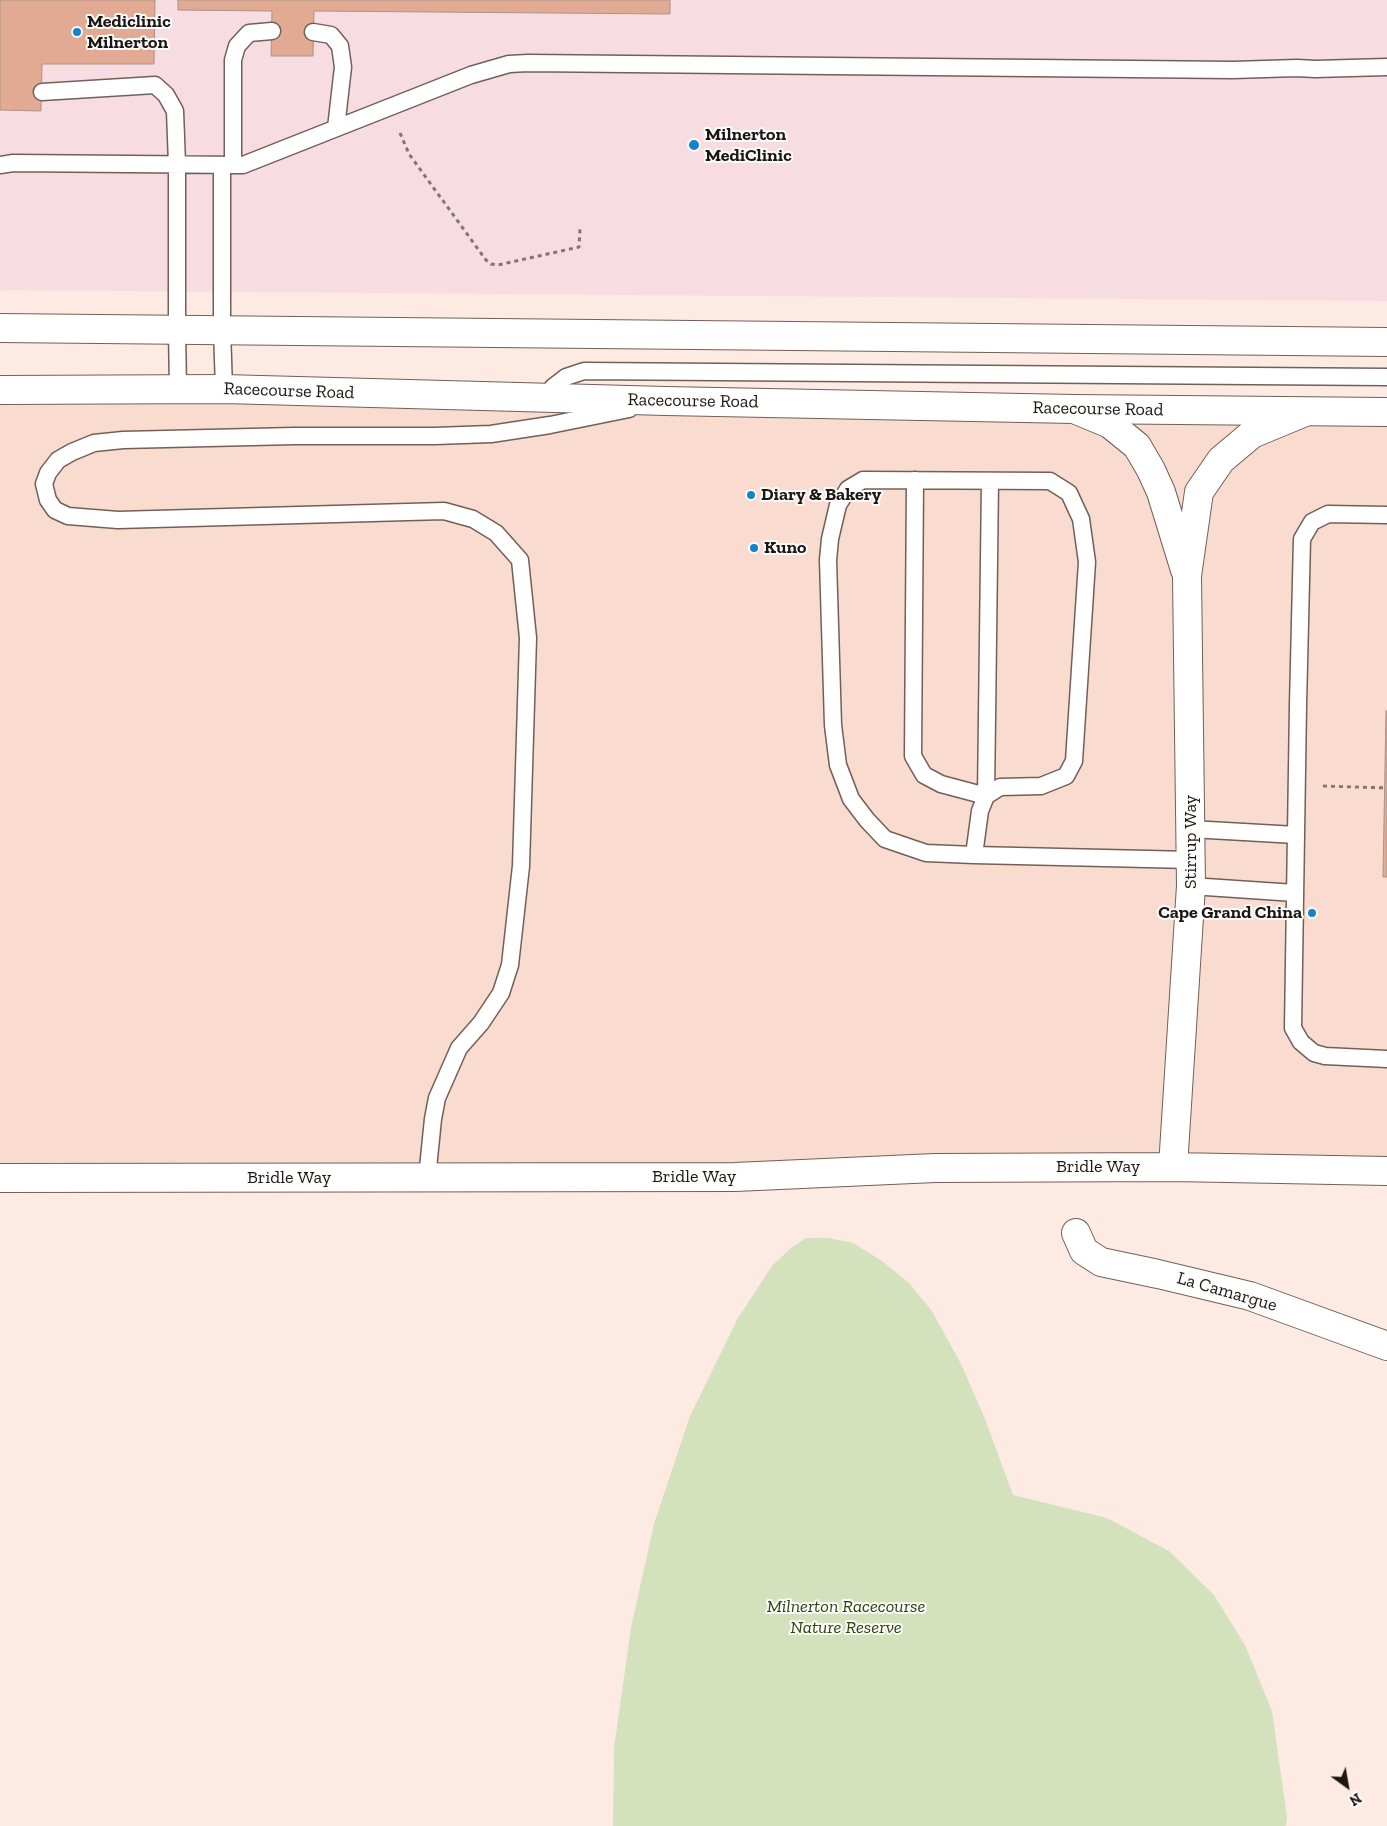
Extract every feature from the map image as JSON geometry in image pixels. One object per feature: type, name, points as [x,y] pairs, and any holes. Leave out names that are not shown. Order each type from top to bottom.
[{"type":"main road","points":[[0,328],[1387,342]]},
{"type":"main road","name":"Racecourse Road","points":[[0,390],[224,388],[666,401],[1074,409],[1387,412]]},
{"type":"main road","name":"Stirrup Way","points":[[1074,409],[1110,424],[1138,446],[1161,492],[1188,576]]},
{"type":"main road","name":"Stirrup Way","points":[[1173,1167],[1191,873],[1188,576],[1199,492],[1221,460],[1252,434],[1305,412]]},
{"type":"main road","name":"Bridle Way","points":[[0,1178],[735,1178],[935,1168],[1173,1167],[1387,1172]]},
{"type":"main road","name":"La Camargue","points":[[1076,1234],[1084,1251],[1101,1262],[1250,1296],[1387,1346]]},
{"type":"lane","points":[[224,388],[222,329],[227,165],[233,60],[237,46],[249,33],[272,31]]},
{"type":"lane","points":[[313,32],[331,35],[340,46],[343,67],[336,128]]},
{"type":"lane","points":[[0,165],[13,163],[243,165],[489,68],[509,64],[1233,70],[1387,67]]},
{"type":"lane","points":[[42,92],[155,85],[166,95],[175,111],[178,389]]},
{"type":"lane","points":[[548,398],[553,387],[566,377],[584,371],[1387,377]]},
{"type":"lane","points":[[427,1178],[437,1098],[459,1048],[480,1023],[501,993],[510,965],[521,866],[528,638],[520,560],[496,532],[473,518],[444,511],[118,520],[68,516],[55,510],[48,500],[44,484],[48,473],[58,460],[94,443],[123,440],[294,436],[491,434],[550,426],[666,401]]},
{"type":"lane","points":[[915,480],[913,756],[924,775],[941,784],[986,796],[1000,787],[1041,786],[1066,776],[1074,761],[1087,562],[1081,519],[1069,493],[1050,481],[990,481],[915,480],[863,480],[848,488],[838,505],[830,539],[828,560],[834,725],[838,765],[851,799],[866,820],[885,839],[926,853],[974,855],[1191,873],[1295,893]]},
{"type":"lane","points":[[974,855],[980,811],[986,796],[990,481]]},
{"type":"lane","points":[[1387,515],[1328,514],[1312,522],[1302,539],[1293,1028],[1301,1042],[1314,1053],[1325,1056],[1387,1059]]},
{"type":"lane","points":[[1191,829],[1296,835]]},
{"type":"path","points":[[390,107],[409,154],[486,260],[491,264],[498,265],[579,247],[580,228]]},
{"type":"path","points":[[1297,785],[1387,788]]},
{"type":"shaded area","name":"Milnerton MediClinic","points":[[0,0],[1387,0],[1387,301],[0,290]]},
{"type":"shaded area","points":[[0,390],[1387,412],[1387,1171],[0,1178]]},
{"type":"green space","name":"Milnerton Racecourse Nature Reserve","points":[[806,1238],[829,1238],[853,1243],[882,1261],[909,1283],[932,1311],[962,1366],[985,1419],[1013,1495],[1107,1518],[1169,1551],[1214,1595],[1245,1645],[1272,1711],[1287,1817],[1286,1826],[613,1826],[614,1748],[631,1628],[654,1524],[690,1416],[738,1318],[772,1266],[791,1248]]},
{"type":"building","name":"Mediclinic Milnerton","points":[[0,0],[155,0],[154,64],[42,64],[41,111],[0,110]]},
{"type":"building","name":"Mediclinic Milnerton","points":[[178,0],[670,0],[670,14],[314,11],[313,56],[271,56],[272,11],[178,10]]},
{"type":"building","points":[[1386,711],[1387,877],[1383,877]]},
{"type":"place","name":"Mediclinic Milnerton","points":[[77,32]]},
{"type":"place","name":"Milnerton MediClinic","points":[[694,145]]},
{"type":"place","name":"Diary & Bakery","points":[[751,495]]},
{"type":"place","name":"Kuno","points":[[754,548]]},
{"type":"place","name":"Cape Grand China","points":[[1312,913]]}]
